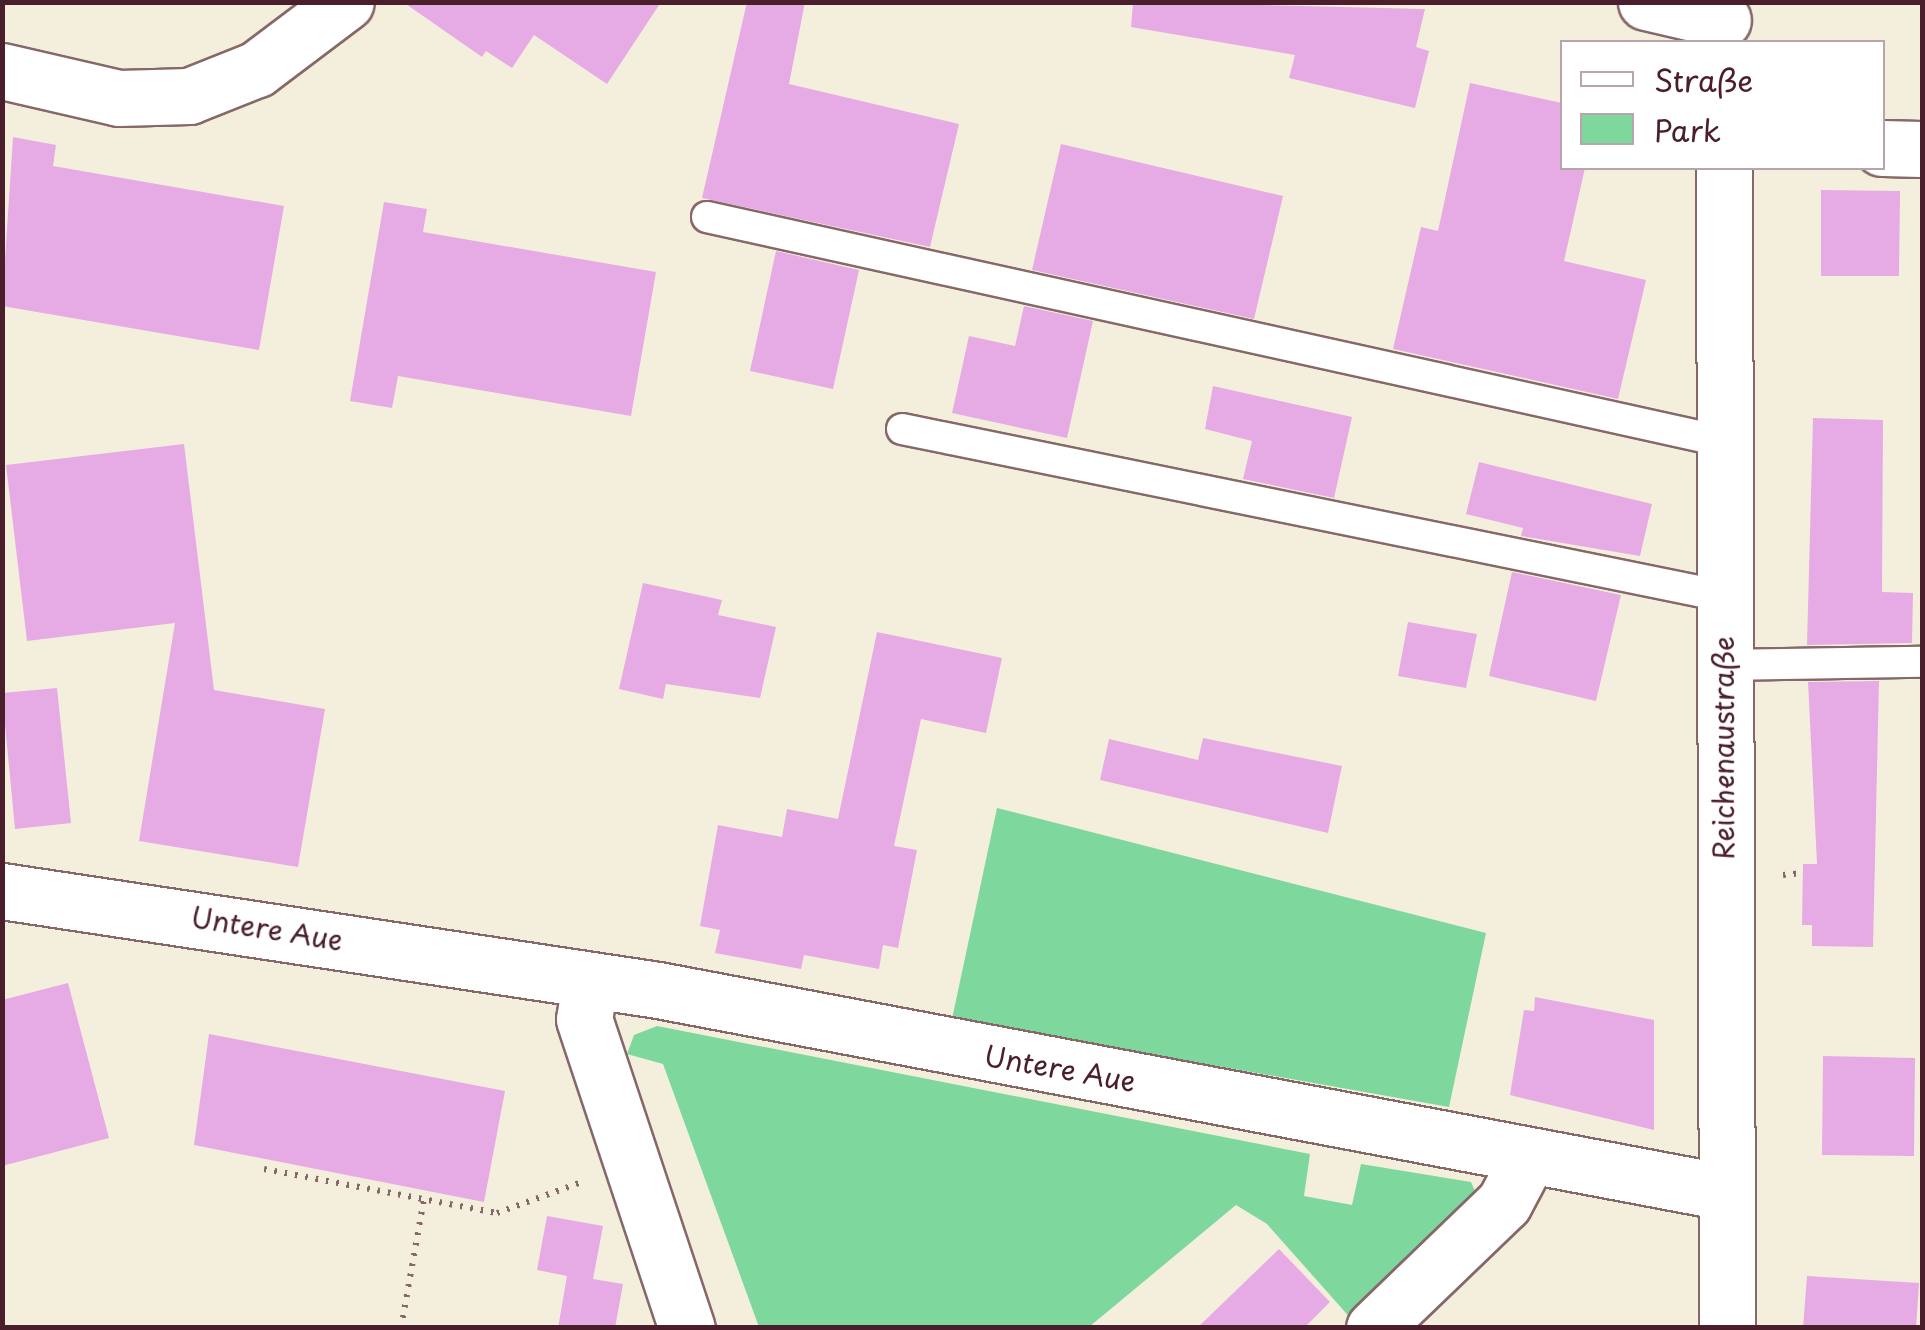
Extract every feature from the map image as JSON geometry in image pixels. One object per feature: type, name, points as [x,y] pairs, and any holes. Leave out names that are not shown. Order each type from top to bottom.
[{"type":"street","points":[[2,72],[118,98],[189,96],[257,69],[346,2]]},
{"type":"street","points":[[1646,2],[1723,22]]},
{"type":"street","points":[[1885,148],[1922,149]]},
{"type":"street","name":"Reichenaustraße","points":[[1724,170],[1722,665],[1728,1328]]},
{"type":"street","name":"Untere Aue","points":[[2,891],[590,982],[1725,1192]]},
{"type":"street","points":[[590,982],[584,1019],[687,1328]]},
{"type":"street","points":[[1374,1328],[1504,1204],[1529,1156]]},
{"type":"lane","points":[[707,217],[1722,441]]},
{"type":"lane","points":[[902,429],[1722,596]]},
{"type":"lane","points":[[1722,665],[1922,662]]},
{"type":"path","points":[[264,1168],[497,1214],[586,1180]]},
{"type":"path","points":[[401,1328],[424,1200]]},
{"type":"green space","points":[[997,808],[1486,933],[1449,1107],[952,1019]]},
{"type":"green space","points":[[657,1026],[1310,1154],[1304,1196],[1352,1205],[1361,1164],[1471,1182],[1478,1198],[1353,1321],[1267,1224],[1236,1205],[1089,1327],[759,1327],[663,1064],[627,1054],[634,1035]]},
{"type":"building","points":[[403,2],[661,2],[607,84],[534,35],[512,68],[486,51],[482,57]]},
{"type":"building","points":[[747,2],[805,2],[789,84],[959,124],[930,247],[702,198]]},
{"type":"building","points":[[1133,2],[1425,9],[1416,47],[1429,51],[1415,108],[1289,78],[1295,55],[1131,27]]},
{"type":"building","points":[[1470,83],[1560,103],[1560,170],[1585,170],[1564,261],[1646,280],[1618,399],[1393,349],[1421,227],[1438,231]]},
{"type":"building","points":[[13,137],[56,145],[53,166],[284,206],[259,350],[2,306]]},
{"type":"building","points":[[1061,144],[1283,196],[1254,319],[1032,270]]},
{"type":"building","points":[[1821,190],[1900,191],[1899,276],[1821,276]]},
{"type":"building","points":[[384,202],[427,209],[423,232],[656,272],[631,416],[398,376],[392,408],[350,401]]},
{"type":"building","points":[[776,251],[859,270],[833,389],[750,371]]},
{"type":"building","points":[[1024,306],[1093,321],[1067,438],[952,413],[969,336],[1015,346]]},
{"type":"building","points":[[1213,386],[1352,417],[1334,498],[1243,479],[1252,441],[1205,429]]},
{"type":"building","points":[[1813,418],[1883,420],[1882,592],[1913,593],[1912,643],[1807,645]]},
{"type":"building","points":[[184,444],[214,690],[325,709],[298,867],[139,841],[175,623],[27,641],[6,465]]},
{"type":"building","points":[[1479,462],[1652,504],[1640,556],[1521,536],[1523,528],[1466,514]]},
{"type":"building","points":[[1512,572],[1621,595],[1596,701],[1489,676]]},
{"type":"building","points":[[643,583],[722,600],[718,615],[776,627],[760,698],[666,684],[663,699],[619,689]]},
{"type":"building","points":[[1408,622],[1477,634],[1466,688],[1398,676]]},
{"type":"building","points":[[877,632],[1002,658],[986,733],[921,719],[894,846],[917,850],[898,948],[883,945],[879,969],[804,955],[801,969],[715,953],[720,930],[700,926],[718,825],[782,837],[787,809],[838,819]]},
{"type":"building","points":[[1879,681],[1873,947],[1812,946],[1812,925],[1802,925],[1803,864],[1817,864],[1808,682]]},
{"type":"building","points":[[57,688],[71,823],[15,829],[2,693]]},
{"type":"building","points":[[1203,738],[1342,766],[1328,833],[1100,780],[1109,739],[1198,760]]},
{"type":"building","points":[[68,983],[109,1138],[2,1166],[2,1000]]},
{"type":"building","points":[[1535,997],[1654,1020],[1654,1130],[1510,1095],[1524,1010],[1534,1011]]},
{"type":"building","points":[[209,1034],[505,1091],[484,1202],[194,1145]]},
{"type":"building","points":[[1823,1056],[1915,1058],[1914,1156],[1822,1155]]},
{"type":"building","points":[[547,1216],[603,1226],[593,1279],[623,1284],[615,1328],[558,1328],[567,1276],[537,1270]]},
{"type":"building","points":[[1279,1249],[1330,1302],[1304,1328],[1197,1328]]},
{"type":"building","points":[[1807,1276],[1919,1283],[1916,1328],[1803,1328]]}]
